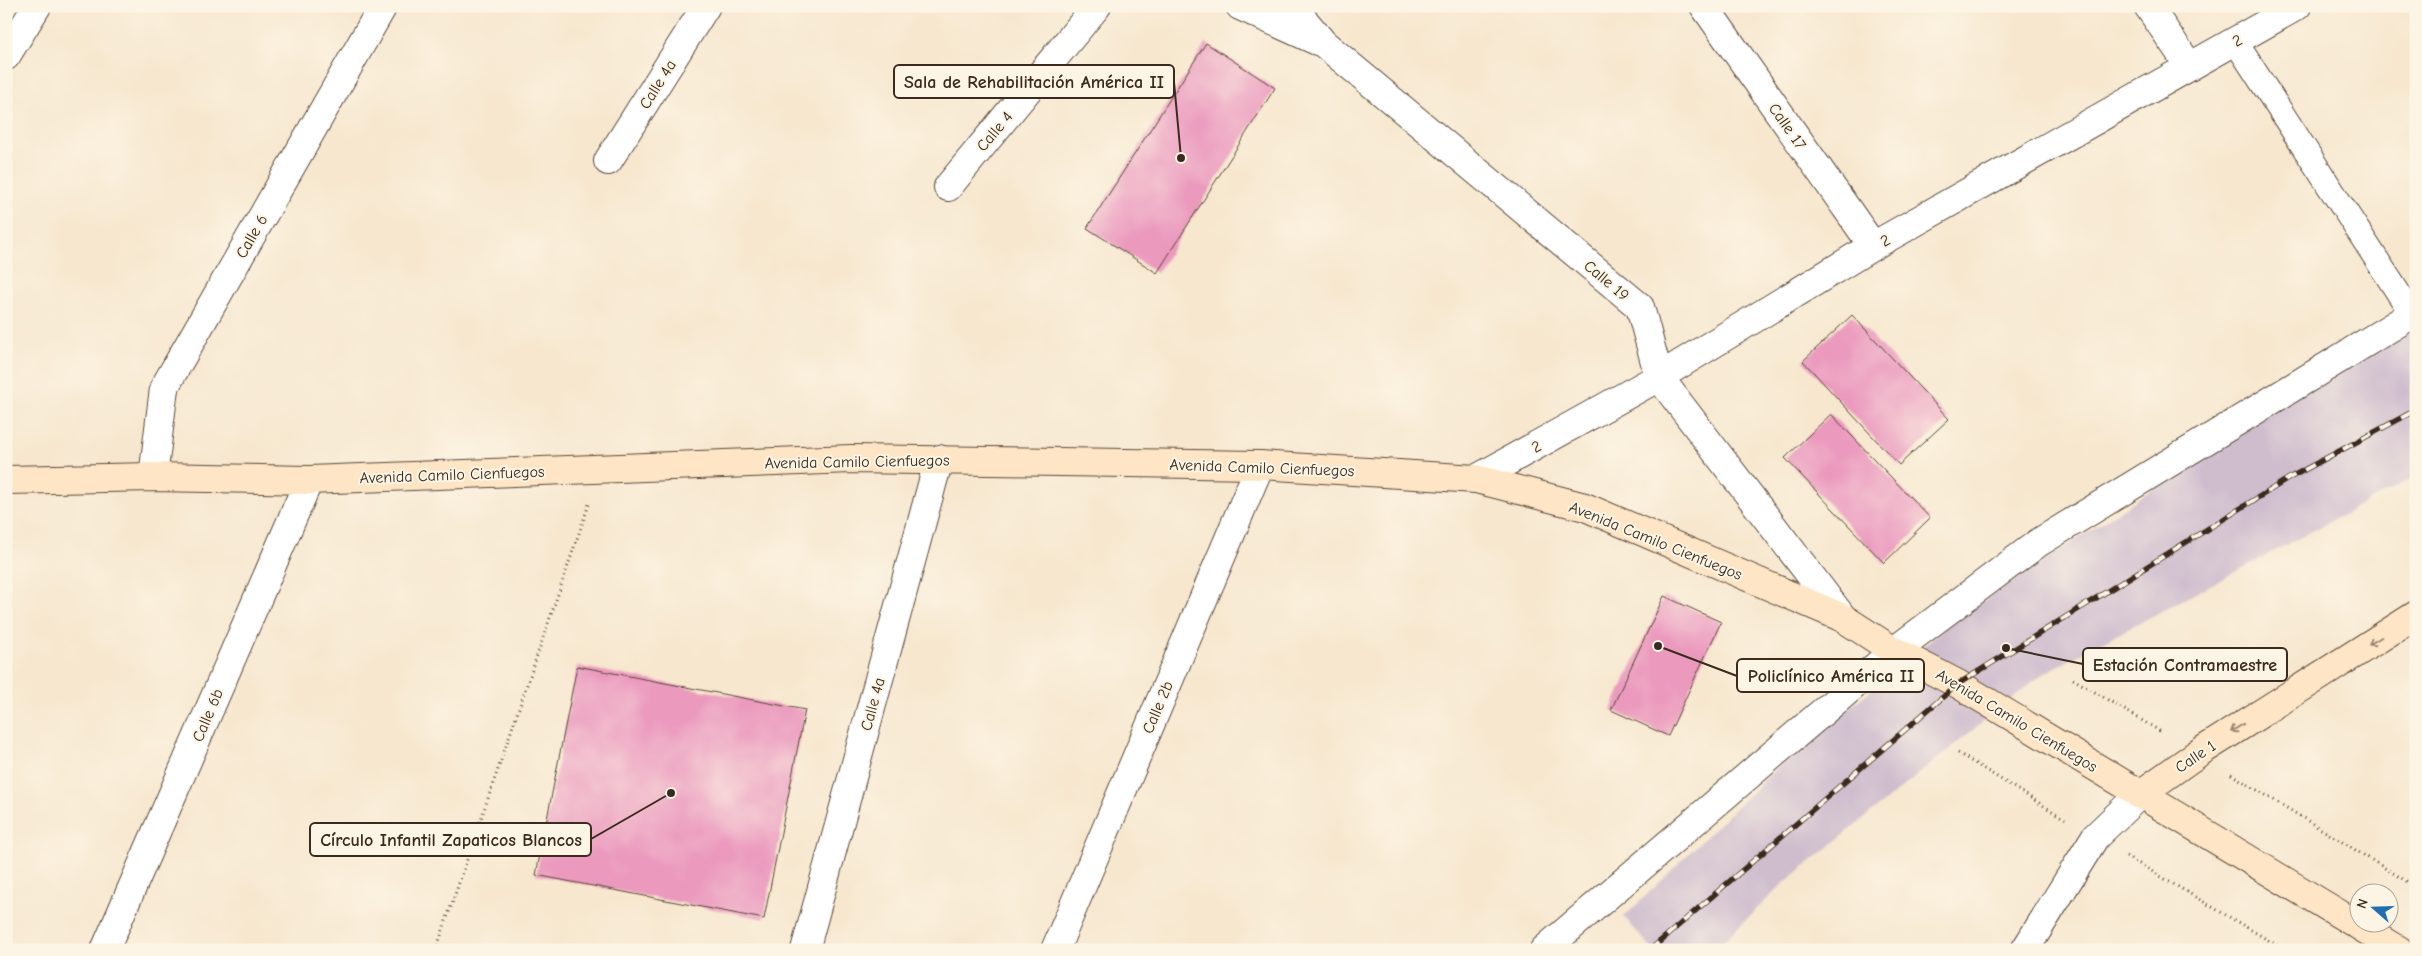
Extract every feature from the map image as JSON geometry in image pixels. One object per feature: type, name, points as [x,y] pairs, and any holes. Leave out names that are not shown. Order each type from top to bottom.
[{"type":"street","points":[[6,56],[37,6]]},
{"type":"street","name":"Calle 6","points":[[153,477],[164,388],[383,6]]},
{"type":"street","name":"Calle 4a","points":[[608,161],[706,6]]},
{"type":"street","name":"Calle 4","points":[[948,187],[1097,6]]},
{"type":"street","points":[[1240,6],[1323,43]]},
{"type":"street","name":"Calle 19","points":[[1292,6],[1323,43],[1640,307],[1659,377],[1843,618]]},
{"type":"street","name":"Calle 17","points":[[1704,6],[1873,246]]},
{"type":"street","points":[[2148,6],[2190,67]]},
{"type":"street","name":"2","points":[[1476,479],[1659,377],[1873,246],[2296,6]]},
{"type":"street","points":[[1544,950],[1894,651],[2038,543],[2414,313]]},
{"type":"street","name":"Avenida Camilo Cienfuegos","points":[[6,480],[153,477],[309,480],[851,459],[1260,465],[1476,479],[1585,507],[1843,618],[1894,651],[1958,684],[2139,795],[2399,950]]},
{"type":"street","name":"Calle 4a","points":[[805,950],[939,459]]},
{"type":"street","name":"Calle 2b","points":[[1055,950],[1260,465]]},
{"type":"street","name":"Calle 6b","points":[[106,950],[309,480]]},
{"type":"street","name":"Calle 1","points":[[2025,950],[2095,838],[2139,795],[2197,754],[2416,615]]},
{"type":"lane","points":[[2235,41],[2414,313]]},
{"type":"path","points":[[436,950],[602,468]]},
{"type":"path","points":[[2073,680],[2416,887]]},
{"type":"shaded area","points":[[2416,315],[2416,476],[2041,675],[1783,884],[1714,950],[1653,950],[1624,917],[1768,776],[1953,621]]},
{"type":"building","points":[[1206,43],[1275,88],[1157,273],[1087,228]]},
{"type":"building","points":[[1852,315],[1949,419],[1899,465],[1803,361]]},
{"type":"building","points":[[1831,414],[1930,518],[1884,563],[1785,458]]},
{"type":"building","points":[[1664,596],[1721,622],[1668,736],[1611,710]]},
{"type":"building","points":[[577,666],[805,710],[764,919],[536,875]]},
{"type":"railway","points":[[1650,950],[1958,684],[2291,477],[2416,410]]},
{"type":"place","name":"Sala de Rehabilitación América II","points":[[1181,158]]},
{"type":"place","name":"Policlínico América II","points":[[1658,646]]},
{"type":"place","name":"Estación Contramaestre","points":[[2006,648]]},
{"type":"place","name":"Círculo Infantil Zapaticos Blancos","points":[[671,793]]}]
